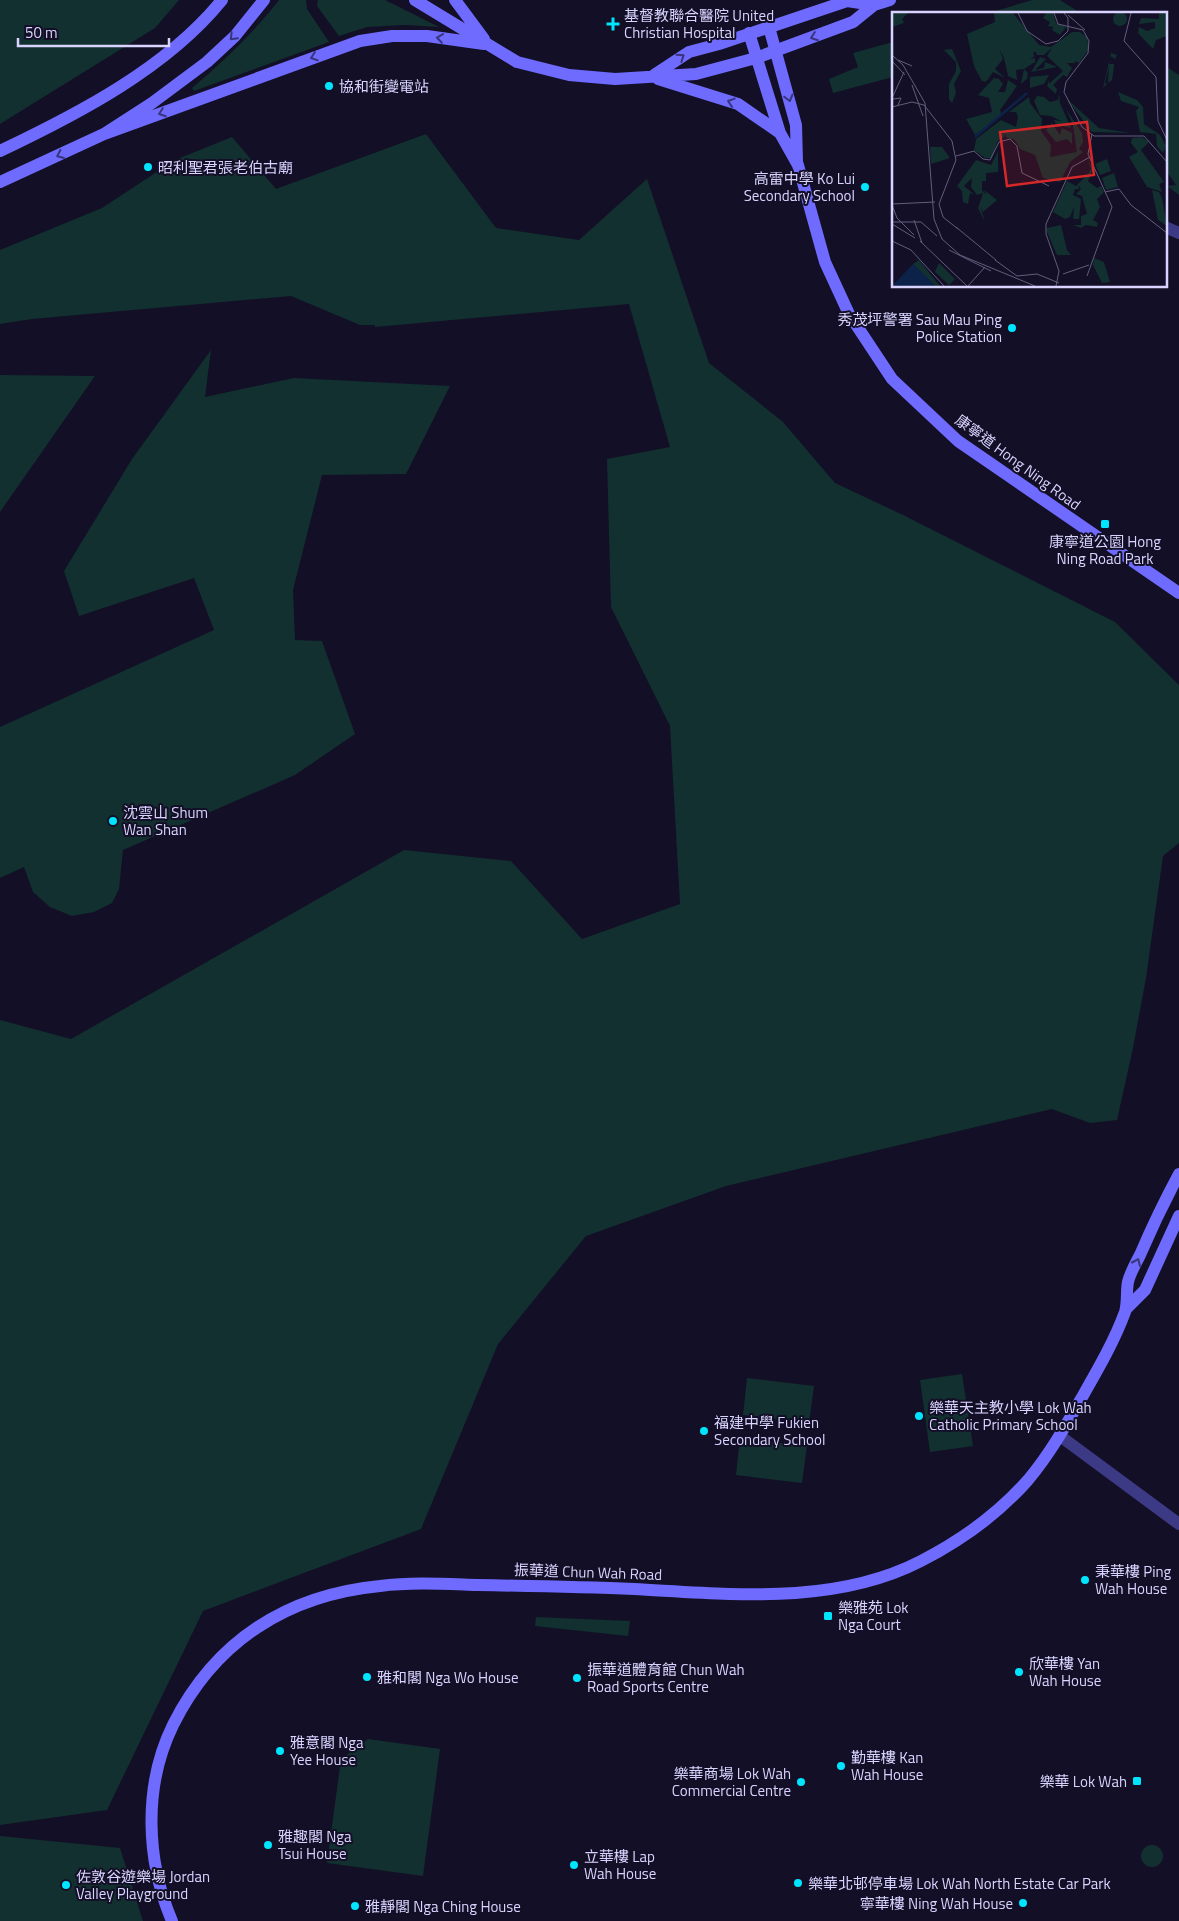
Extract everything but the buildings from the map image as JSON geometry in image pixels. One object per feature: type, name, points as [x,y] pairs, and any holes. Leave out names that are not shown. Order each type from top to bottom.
[{"type":"main road","points":[[0,151],[106,97],[166,53],[191,32],[222,0]]},
{"type":"main road","points":[[104,134],[152,103],[207,62],[235,36],[264,0]]},
{"type":"main road","points":[[416,0],[518,62],[569,75],[615,79],[696,74],[756,58],[853,22],[874,5],[890,0]]},
{"type":"main road","points":[[455,0],[488,45]]},
{"type":"main road","points":[[652,77],[689,52],[847,1],[874,5]]},
{"type":"main road","name":"康寧道 Hong Ning Road","points":[[769,27],[796,125],[798,165],[826,262],[850,314],[892,379],[958,441],[1179,593]]},
{"type":"main road","name":"康寧道 Hong Ning Road","points":[[749,33],[780,133],[798,165]]},
{"type":"main road","points":[[0,182],[104,134],[360,41],[392,36],[427,36],[488,45]]},
{"type":"main road","points":[[652,77],[738,104],[780,133]]},
{"type":"main road","name":"振華道 Chun Wah Road","points":[[172,1921],[159,1885],[151,1840],[151,1814],[159,1764],[168,1734],[192,1691],[213,1664],[243,1637],[268,1620],[294,1606],[351,1590],[381,1586],[411,1584],[552,1586],[770,1594],[829,1590],[862,1583],[892,1574],[919,1562],[946,1548],[1000,1508],[1028,1480],[1060,1436],[1097,1373],[1126,1308],[1128,1282],[1159,1212],[1179,1174]]},
{"type":"main road","name":"振華道 Chun Wah Road","points":[[1126,1308],[1145,1290],[1179,1216]]},
{"type":"street","points":[[1166,227],[1179,232]]},
{"type":"street","points":[[1060,1436],[1179,1524]]},
{"type":"green space","points":[[0,0],[179,0],[155,28],[0,124]]},
{"type":"green space","points":[[279,0],[306,0],[307,9],[329,42],[194,91],[192,88],[238,46]]},
{"type":"green space","points":[[318,0],[385,0],[439,27],[405,25],[367,27],[339,36],[317,6]]},
{"type":"green space","points":[[1032,0],[1060,0],[1079,12],[993,12]]},
{"type":"green space","points":[[892,42],[892,77],[833,93],[829,79],[858,67],[853,53]]},
{"type":"green space","points":[[1166,67],[1179,75],[1179,195],[1167,186],[1176,185],[1166,170]]},
{"type":"green space","points":[[426,134],[496,228],[579,240],[647,179],[709,363],[783,422],[835,483],[903,515],[1115,622],[1179,685],[1179,843],[1163,856],[1146,978],[1117,1120],[1090,1123],[1052,1109],[726,1186],[586,1236],[498,1344],[421,1529],[203,1611],[107,1810],[0,1825],[0,1020],[71,1039],[404,850],[511,861],[582,939],[680,904],[670,726],[611,607],[607,459],[670,447],[629,304],[375,327],[375,325],[360,325],[291,296],[32,319],[0,324],[0,250],[102,208],[175,160],[232,137],[276,189]]},
{"type":"green space","points":[[211,350],[205,397],[294,378],[450,386],[406,474],[322,475],[293,590],[295,640],[322,641],[355,734],[295,775],[123,850],[119,889],[112,903],[94,912],[72,916],[50,907],[33,892],[24,867],[0,878],[0,727],[214,630],[194,578],[79,616],[64,571],[132,459]]},
{"type":"green space","points":[[0,375],[95,376],[0,512]]},
{"type":"green space","points":[[962,1374],[973,1446],[930,1452],[920,1380]]},
{"type":"green space","points":[[747,1378],[814,1386],[809,1423],[743,1415]]},
{"type":"green space","points":[[740,1438],[807,1446],[802,1483],[736,1475]]},
{"type":"green space","points":[[536,1617],[630,1621],[628,1636],[535,1626]]},
{"type":"green space","points":[[368,1739],[440,1749],[423,1876],[327,1863],[341,1759]]},
{"type":"green space","name":"佐敦谷遊樂場 Jordan Valley Playground","points":[[0,1836],[120,1848],[143,1921],[0,1921]]},
{"type":"green space","points":[[1152,1845],[1160,1848],[1163,1856],[1160,1864],[1152,1867],[1144,1864],[1141,1856],[1144,1848]]},
{"type":"place","name":"基督教聯合醫院 United Christian Hospital","points":[[613,24]]},
{"type":"place","name":"協和街變電站","points":[[329,86]]},
{"type":"place","name":"昭利聖君張老伯古廟","points":[[148,167]]},
{"type":"place","name":"高雷中學 Ko Lui Secondary School","points":[[865,187]]},
{"type":"place","name":"秀茂坪警署 Sau Mau Ping Police Station","points":[[1012,328]]},
{"type":"place","name":"康寧道公園 Hong Ning Road Park","points":[[1105,524]]},
{"type":"place","name":"沈雲山 Shum Wan Shan","points":[[113,821]]},
{"type":"place","name":"樂華天主教小學 Lok Wah Catholic Primary School","points":[[919,1416]]},
{"type":"place","name":"福建中學 Fukien Secondary School","points":[[704,1431]]},
{"type":"place","name":"秉華樓 Ping Wah House","points":[[1085,1580]]},
{"type":"place","name":"樂雅苑 Lok Nga Court","points":[[828,1616]]},
{"type":"place","name":"欣華樓 Yan Wah House","points":[[1019,1672]]},
{"type":"place","name":"雅和閣 Nga Wo House","points":[[367,1677]]},
{"type":"place","name":"振華道體育館 Chun Wah Road Sports Centre","points":[[577,1678]]},
{"type":"place","name":"雅意閣 Nga Yee House","points":[[280,1751]]},
{"type":"place","name":"勤華樓 Kan Wah House","points":[[841,1766]]},
{"type":"place","name":"樂華 Lok Wah","points":[[1137,1781]]},
{"type":"place","name":"樂華商場 Lok Wah Commercial Centre","points":[[801,1782]]},
{"type":"place","name":"雅趣閣 Nga Tsui House","points":[[268,1845]]},
{"type":"place","name":"立華樓 Lap Wah House","points":[[574,1865]]},
{"type":"place","name":"樂華北邨停車場 Lok Wah North Estate Car Park","points":[[798,1883]]},
{"type":"place","name":"佐敦谷遊樂場 Jordan Valley Playground","points":[[66,1885]]},
{"type":"place","name":"寧華樓 Ning Wah House","points":[[1023,1903]]},
{"type":"place","name":"雅靜閣 Nga Ching House","points":[[355,1906]]}]
